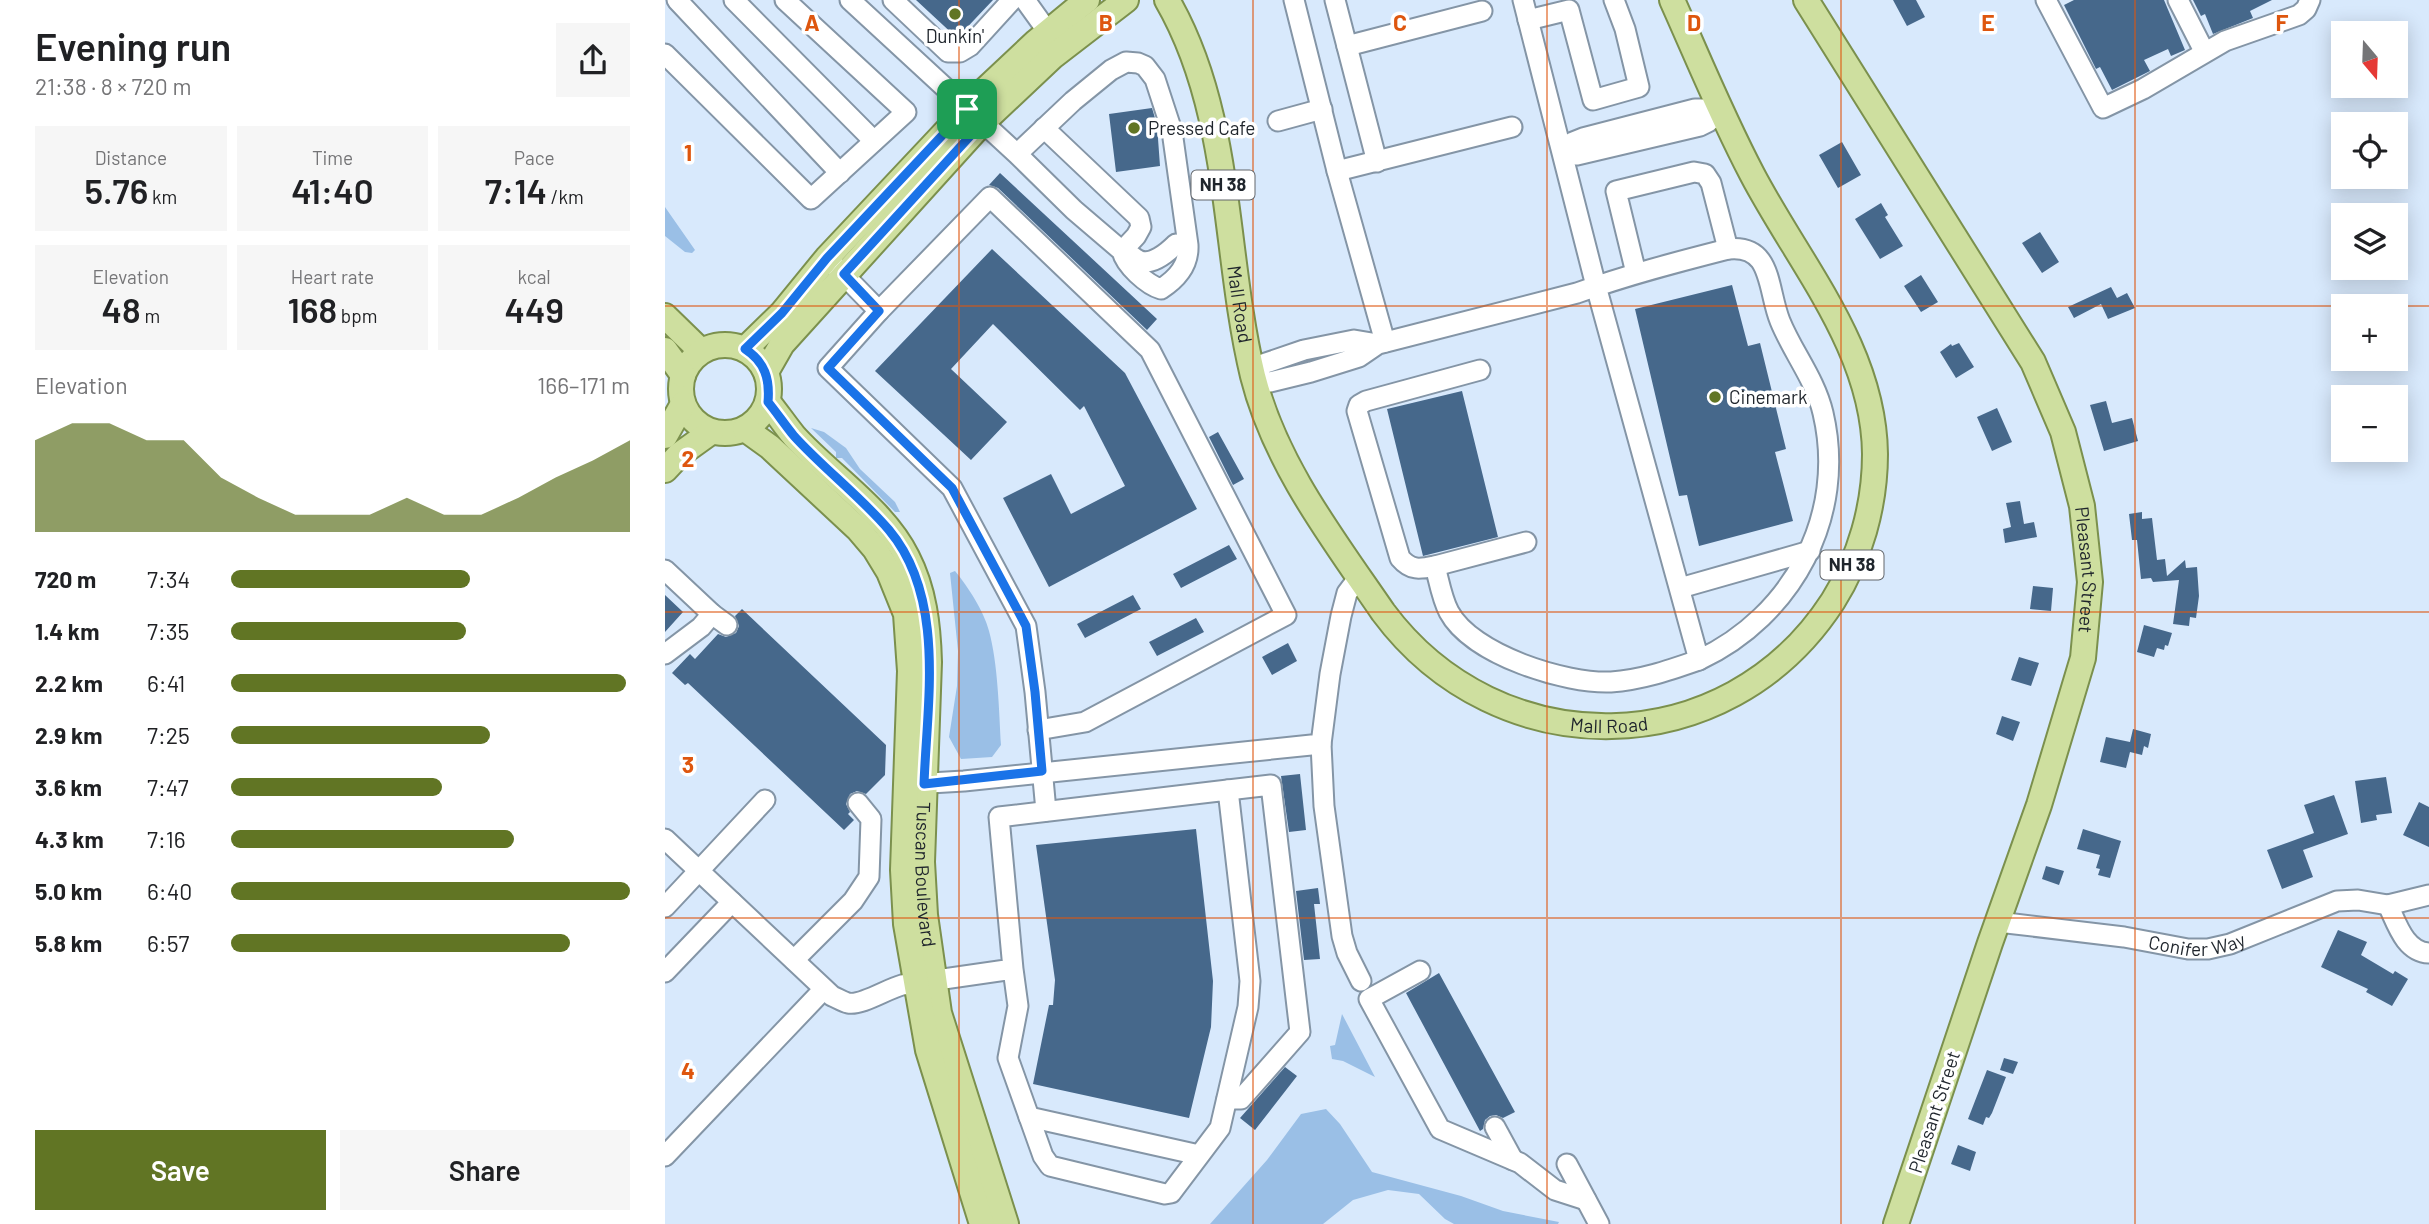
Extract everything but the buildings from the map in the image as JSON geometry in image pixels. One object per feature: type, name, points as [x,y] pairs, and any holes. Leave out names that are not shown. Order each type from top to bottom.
[{"type":"main road","points":[[745,349],[835,266],[1048,32],[1087,0]]},
{"type":"main road","points":[[975,115],[1126,0]]},
{"type":"main road","name":"Mall Road","points":[[1167,0],[1193,56],[1216,138],[1239,306],[1263,411],[1280,451],[1308,499],[1400,634],[1416,652],[1449,678],[1506,709],[1551,722],[1621,727],[1673,718],[1737,694],[1776,667],[1811,633],[1850,570],[1867,522],[1874,465],[1871,410],[1865,385],[1847,339],[1751,172],[1672,0]]},
{"type":"main road","name":"Pleasant Street","points":[[1806,0],[2033,362],[2063,432],[2082,506],[2090,582],[2083,658],[2039,804],[1896,1224]]},
{"type":"main road","points":[[766,372],[835,266]]},
{"type":"main road","points":[[665,316],[701,352]]},
{"type":"main road","points":[[730,345],[745,349],[761,363],[766,372],[770,387],[768,402],[755,422],[745,429],[731,433],[711,432],[690,417],[683,404],[680,390],[683,375],[690,361],[715,346],[730,345]]},
{"type":"main road","points":[[665,350],[683,375]]},
{"type":"main road","name":"Tuscan Boulevard","points":[[768,402],[794,435],[889,530],[907,558],[915,577],[926,613],[928,632],[915,784]]},
{"type":"main road","points":[[665,436],[683,404]]},
{"type":"main road","name":"Tuscan Boulevard","points":[[745,429],[770,447],[858,529],[875,550],[899,593],[906,614],[922,862],[928,1050],[982,1224]]},
{"type":"main road","points":[[665,470],[679,455],[711,432]]},
{"type":"main road","name":"Tuscan Boulevard","points":[[924,981],[942,1025],[1006,1224]]},
{"type":"street","points":[[665,4],[669,0]]},
{"type":"street","points":[[677,0],[840,173]]},
{"type":"street","points":[[734,0],[874,141]]},
{"type":"street","points":[[665,54],[811,199],[906,112],[785,0]]},
{"type":"street","points":[[850,0],[1074,210],[1122,251],[1146,262],[1165,254],[1176,244]]},
{"type":"street","points":[[893,0],[948,52],[960,51],[970,46],[1012,0]]},
{"type":"street","points":[[1025,0],[1048,32]]},
{"type":"street","points":[[1294,0],[1381,343]]},
{"type":"street","points":[[1335,0],[1377,162]]},
{"type":"street","points":[[1523,0],[1596,286],[1699,660]]},
{"type":"street","points":[[1528,20],[1567,5],[1593,100],[1639,87],[1625,29],[1614,0]]},
{"type":"street","points":[[2046,0],[2103,108],[2143,89],[2225,41],[2299,15],[2310,0]]},
{"type":"street","points":[[2178,0],[2204,51]]},
{"type":"street","points":[[1347,46],[1482,11]]},
{"type":"street","points":[[1017,154],[1111,70],[1126,62],[1145,66],[1155,79],[1172,131],[1188,256],[1180,273],[1161,289],[1154,287],[1124,260],[1122,251]]},
{"type":"street","points":[[1136,270],[1155,271],[1175,259],[1177,236],[1162,132],[1163,107]]},
{"type":"street","points":[[1278,121],[1322,109]]},
{"type":"street","points":[[1563,150],[1577,155],[1700,125],[1708,122],[1721,109]]},
{"type":"street","points":[[1337,172],[1512,127]]},
{"type":"street","points":[[1044,128],[1139,218],[1141,227],[1122,251]]},
{"type":"street","points":[[1636,273],[1616,191],[1694,172],[1705,174],[1711,183],[1728,249]]},
{"type":"street","points":[[1038,730],[1085,722],[1286,615],[1150,350],[990,197],[879,311],[828,368],[952,488],[1026,626],[1046,811]]},
{"type":"street","points":[[1254,378],[1263,364],[1304,350],[1354,340],[1381,343],[1728,249],[1743,248],[1753,252],[1761,260],[1780,321],[1815,388],[1823,413],[1828,467],[1825,495],[1809,551],[1788,589],[1768,613],[1721,649],[1699,660],[1657,675],[1609,682],[1582,680],[1513,661],[1473,639],[1450,613],[1435,566]]},
{"type":"street","points":[[835,266],[879,311]]},
{"type":"street","points":[[1480,370],[1366,401],[1359,405],[1357,411],[1400,558],[1411,568],[1435,566],[1526,542]]},
{"type":"street","points":[[1679,588],[1809,551]]},
{"type":"street","points":[[665,570],[720,620],[701,627],[665,654]]},
{"type":"street","points":[[1359,577],[1347,593],[1341,616],[1321,744],[1324,806],[1342,936],[1346,953],[1360,981]]},
{"type":"street","points":[[915,784],[1321,744]]},
{"type":"street","points":[[1227,1099],[1241,1099],[1300,1032],[1271,785],[1046,811],[999,817],[1018,1006],[1008,1058],[1043,1156],[1050,1166],[1165,1194],[1171,1192],[1220,1128],[1248,1007],[1249,981],[1228,790]]},
{"type":"street","points":[[665,907],[765,800]]},
{"type":"street","points":[[794,960],[853,901],[869,877],[871,819],[858,803]]},
{"type":"street","points":[[665,839],[824,989],[850,1004],[863,1002],[886,990],[924,981],[1013,969]]},
{"type":"street","name":"Conifer Way","points":[[1998,922],[2125,937],[2187,949],[2209,949],[2230,944],[2337,901],[2358,900],[2388,905],[2429,895]]},
{"type":"street","points":[[665,972],[732,902]]},
{"type":"street","points":[[2388,905],[2401,934],[2410,945],[2421,953],[2429,953]]},
{"type":"street","points":[[1420,971],[1369,999],[1440,1129],[1520,1163],[1555,1191],[1586,1200]]},
{"type":"street","points":[[665,1156],[824,989]]},
{"type":"street","points":[[1029,1117],[1199,1155]]},
{"type":"street","points":[[1495,1127],[1513,1160]]},
{"type":"street","points":[[1567,1164],[1599,1224]]},
{"type":"water","points":[[665,207],[695,250],[692,253],[685,252],[665,236]]},
{"type":"water","points":[[811,428],[824,432],[846,448],[860,469],[895,502],[900,512],[895,512],[842,458],[836,458],[836,452]]},
{"type":"water","points":[[955,571],[979,607],[987,623],[992,644],[998,687],[1001,745],[992,757],[961,759],[949,737],[957,686],[958,651],[950,573]]},
{"type":"water","points":[[1342,1014],[1375,1077],[1343,1061],[1332,1059],[1330,1046],[1335,1045]]},
{"type":"water","points":[[1326,1109],[1340,1124],[1372,1172],[1461,1196],[1503,1211],[1559,1222],[1454,1224],[1419,1194],[1388,1190],[1353,1200],[1323,1224],[1210,1224],[1267,1160],[1301,1114]]},
{"type":"place","name":"Dunkin'","points":[[955,14]]},
{"type":"place","name":"Pressed Cafe","points":[[1134,128]]},
{"type":"place","name":"Cinemark","points":[[1715,397]]},
{"type":"route","points":[[967,109],[983,122],[844,274],[879,311],[828,368],[952,488],[1026,626],[1042,771],[924,784],[928,632],[926,613],[915,577],[907,558],[889,530],[794,435],[768,402],[770,387],[766,372],[754,355],[745,349],[782,313],[827,258],[967,109]]}]
